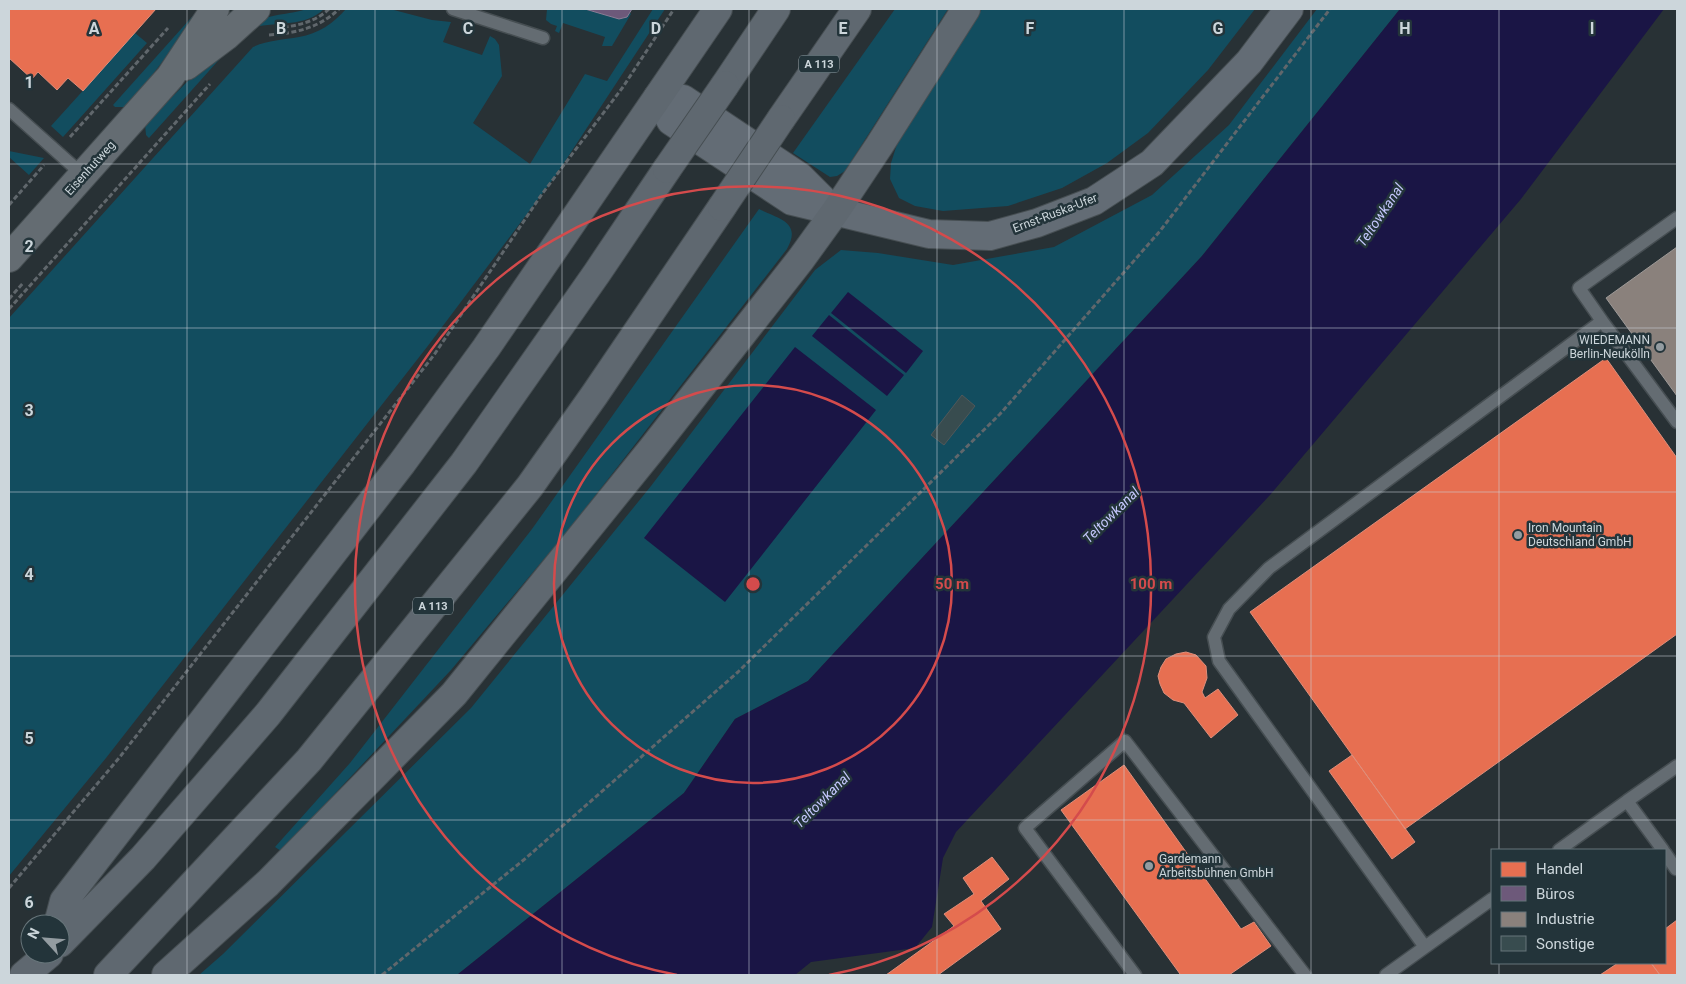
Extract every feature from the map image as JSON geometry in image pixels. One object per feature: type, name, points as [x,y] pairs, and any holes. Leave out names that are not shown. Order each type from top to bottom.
[{"type":"highway","points":[[61,914],[64,901],[402,462],[486,348],[718,9]]},
{"type":"highway","points":[[70,932],[143,858],[268,714],[464,463],[597,274],[776,9]]},
{"type":"highway","name":"A 113","points":[[108,975],[309,760],[524,494],[595,394],[857,9]]},
{"type":"highway","points":[[166,975],[268,883],[454,694],[652,449],[801,259],[879,146],[966,9]]},
{"type":"highway","points":[[24,975],[37,964]]},
{"type":"main road","name":"Ernst-Ruska-Ufer","points":[[835,212],[929,234],[990,236],[1038,223],[1094,201],[1152,163],[1249,62],[1289,9]]},
{"type":"main road","points":[[658,98],[684,99],[800,177],[835,212]]},
{"type":"street","name":"Eisenhutweg","points":[[9,258],[170,77],[215,9]]},
{"type":"street","name":"Eisenhutweg","points":[[170,77],[226,36],[264,18]]},
{"type":"lane","points":[[453,9],[543,38]]},
{"type":"lane","points":[[9,109],[83,175]]},
{"type":"lane","points":[[1677,218],[1579,288],[1677,422]]},
{"type":"lane","points":[[1425,948],[1219,661],[1214,637],[1229,609],[1269,568],[1602,321]]},
{"type":"lane","points":[[1135,975],[1026,828],[1125,741],[1305,975]]},
{"type":"lane","points":[[1560,849],[1677,766]]},
{"type":"lane","points":[[1628,801],[1662,849]]},
{"type":"lane","points":[[1666,855],[1676,868]]},
{"type":"lane","points":[[1386,975],[1491,900]]},
{"type":"path","points":[[264,18],[302,24],[316,18],[329,9]]},
{"type":"path","points":[[261,36],[286,34],[310,28],[325,21],[339,9]]},
{"type":"path","points":[[9,888],[118,758],[434,354],[542,194],[623,87],[674,9]]},
{"type":"path","points":[[382,975],[526,858],[738,672],[1000,414],[1160,231],[1330,9]]},
{"type":"path","points":[[9,205],[172,23]]},
{"type":"path","points":[[9,309],[214,80]]},
{"type":"path","points":[[9,299],[28,277]]},
{"type":"shaded area","points":[[199,9],[146,84],[126,107],[115,107],[113,105]]},
{"type":"shaded area","points":[[307,9],[324,9],[316,15],[299,22],[251,28],[263,19]]},
{"type":"shaded area","points":[[346,9],[390,9],[432,20],[451,22],[443,42],[482,55],[490,36],[495,39],[499,45],[502,76],[473,123],[530,164],[585,74],[607,81],[653,9],[665,9],[554,178],[427,347],[106,758],[9,876],[9,318],[253,47],[319,31]]},
{"type":"shaded area","points":[[547,9],[585,9],[619,19],[631,14],[612,46],[602,46],[605,37],[563,23],[559,33],[555,31],[557,26],[546,20]]},
{"type":"shaded area","points":[[895,9],[948,9],[845,171],[837,176],[830,177],[793,153]]},
{"type":"shaded area","points":[[982,9],[1255,9],[1208,70],[1148,133],[1107,163],[1062,188],[1008,206],[943,211],[915,206],[899,198],[890,179],[891,163],[898,141]]},
{"type":"shaded area","points":[[1317,9],[1400,9],[1202,256],[808,681],[735,719],[684,793],[457,975],[199,975],[223,954],[471,708],[651,486],[815,270],[841,250],[878,253],[953,265],[1054,247],[1152,195],[1229,125]]},
{"type":"shaded area","points":[[135,33],[147,43],[63,137],[51,126]]},
{"type":"shaded area","points":[[234,43],[149,138],[146,135],[145,124],[196,73]]},
{"type":"shaded area","points":[[9,151],[44,158],[29,175],[9,157]]},
{"type":"shaded area","points":[[759,209],[781,219],[790,227],[792,233],[787,249],[570,528],[451,670],[281,851],[275,847],[350,763],[532,529]]},
{"type":"water","name":"Teltowkanal","points":[[1400,9],[1664,9],[1521,199],[1270,495],[956,832],[943,858],[932,927],[915,948],[811,962],[795,975],[457,975],[684,793],[735,719],[808,681],[1202,256]]},
{"type":"water","points":[[848,292],[923,351],[906,373],[831,313]]},
{"type":"water","points":[[829,315],[904,375],[887,396],[812,336]]},
{"type":"water","points":[[795,347],[876,410],[725,602],[644,538]]},
{"type":"building: Handel","points":[[9,9],[156,9],[83,91],[68,78],[57,90],[38,72],[32,79],[9,58]]},
{"type":"building: Handel","name":"Iron Mountain Deutschland GmbH","points":[[1606,358],[1677,458],[1677,634],[1405,829],[1250,612]]},
{"type":"building: Handel","points":[[1186,652],[1196,655],[1206,666],[1207,678],[1202,692],[1205,698],[1218,689],[1238,715],[1211,738],[1184,703],[1173,700],[1164,693],[1160,684],[1158,676],[1166,659]]},
{"type":"building: Handel","points":[[1352,755],[1415,842],[1392,859],[1329,771]]},
{"type":"building: Handel","name":"Gardemann Arbeitsbühnen GmbH","points":[[1124,765],[1241,929],[1254,922],[1271,946],[1229,975],[1178,975],[1180,974],[1061,810]]},
{"type":"building: Handel","points":[[992,857],[1009,879],[981,901],[1001,929],[938,975],[886,975],[954,926],[944,914],[974,894],[963,878]]},
{"type":"building: Handel","points":[[1677,920],[1677,975],[1660,975],[1652,964],[1666,964],[1666,928]]},
{"type":"building: Handel","points":[[1616,964],[1652,964],[1660,975],[1600,975]]},
{"type":"building: Büros","points":[[585,9],[632,9],[627,17],[619,19]]},
{"type":"building: Industrie","name":"WIEDEMANN Berlin-Neukölln","points":[[1677,247],[1677,396],[1606,298]]},
{"type":"building: Sonstige","points":[[962,395],[975,406],[944,445],[931,435]]},
{"type":"place","name":"WIEDEMANN Berlin-Neukölln","points":[[1660,347]]},
{"type":"place","name":"Iron Mountain Deutschland GmbH","points":[[1518,535]]},
{"type":"place","name":"Gardemann Arbeitsbühnen GmbH","points":[[1149,866]]}]
